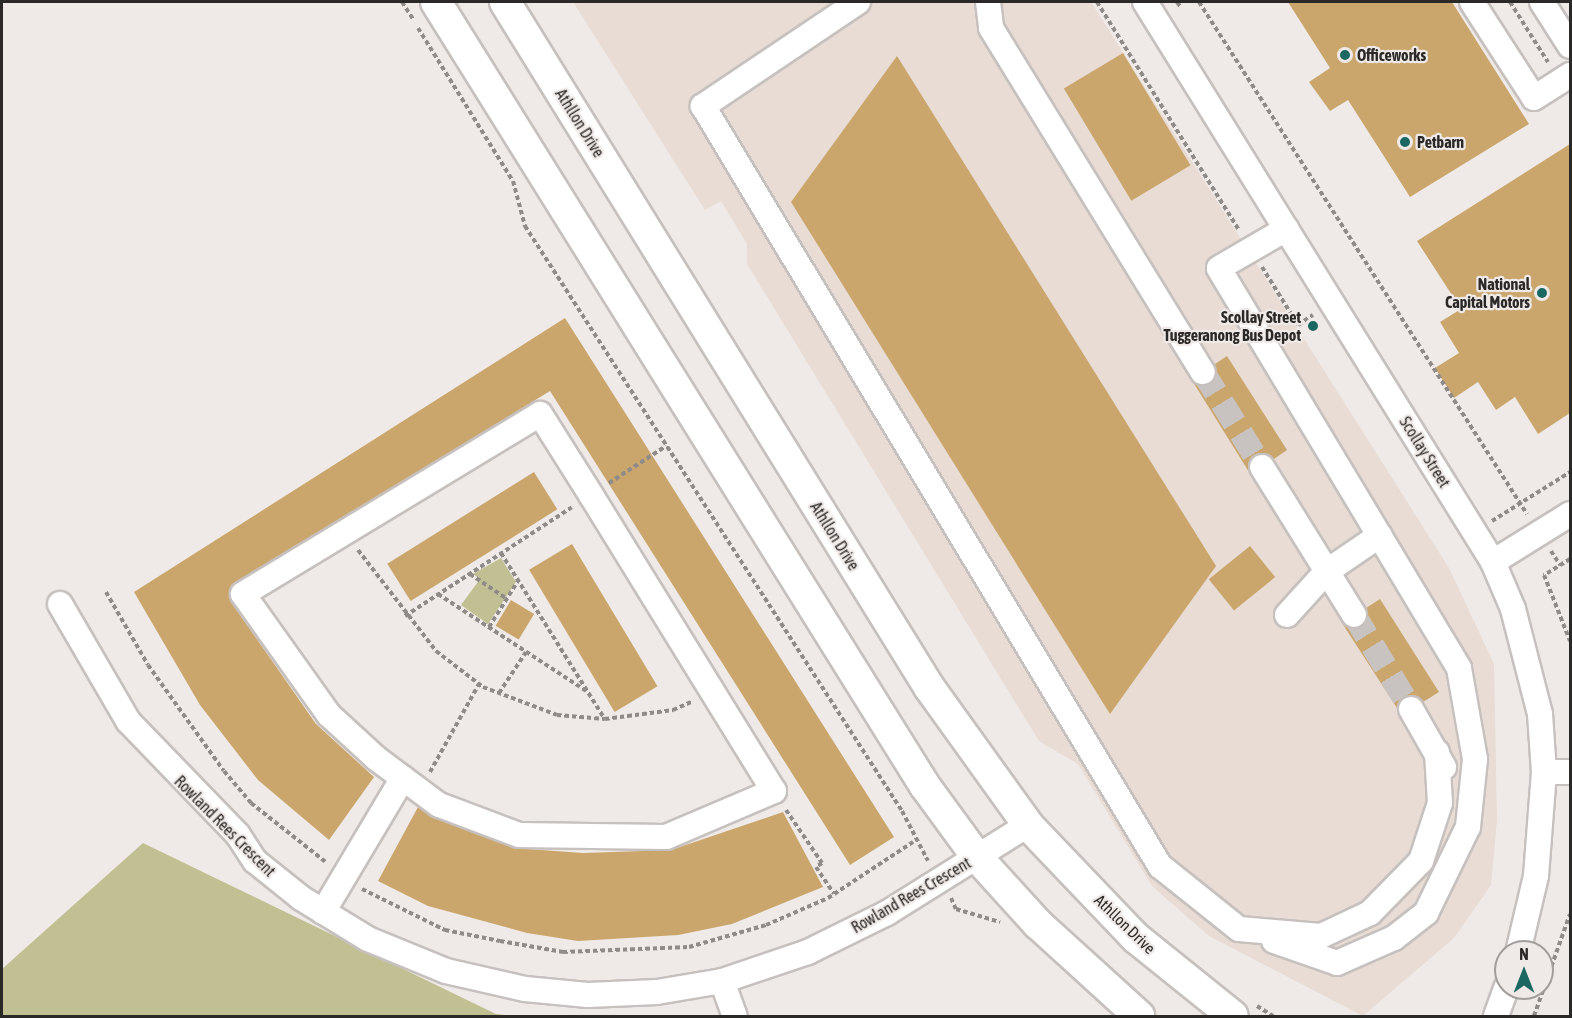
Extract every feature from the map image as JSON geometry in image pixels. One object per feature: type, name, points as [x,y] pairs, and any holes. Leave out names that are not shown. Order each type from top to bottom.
[{"type":"main road","points":[[436,2],[925,786],[977,857],[1038,924],[1139,1017]]},
{"type":"main road","name":"Athllon Drive","points":[[505,2],[928,687],[1028,825],[1136,938],[1233,1017]]},
{"type":"street","points":[[858,2],[703,106],[1160,866],[1241,929],[1337,963],[1394,938],[1426,913],[1468,828],[1475,759],[1459,668],[1219,268],[1286,229]]},
{"type":"street","points":[[988,2],[991,28],[1203,372]]},
{"type":"street","name":"Scollay Street","points":[[1145,2],[1493,562],[1528,657],[1540,714],[1544,772],[1536,876],[1521,940]]},
{"type":"street","points":[[1472,2],[1534,98],[1565,78]]},
{"type":"street","points":[[1542,2],[1570,46]]},
{"type":"street","points":[[540,414],[774,791],[666,837],[519,835],[439,805],[329,715],[243,594],[348,531],[540,414]]},
{"type":"street","points":[[1262,466],[1353,615]]},
{"type":"street","points":[[1493,562],[1570,514]]},
{"type":"street","points":[[1287,615],[1326,572],[1380,535]]},
{"type":"street","name":"Rowland Rees Crescent","points":[[60,604],[128,721],[238,836],[255,861],[323,912],[368,939],[446,971],[525,989],[588,995],[657,992],[722,981],[808,952],[887,913],[1028,825]]},
{"type":"street","points":[[1411,709],[1437,752],[1468,828]]},
{"type":"street","points":[[1241,929],[1321,936],[1370,913],[1421,861],[1440,803],[1437,752]]},
{"type":"street","points":[[1544,772],[1570,772]]},
{"type":"street","points":[[323,912],[345,876],[411,784]]},
{"type":"street","points":[[722,981],[735,1017]]},
{"type":"street","points":[[1496,1017],[1502,1000]]},
{"type":"path","points":[[402,2],[513,181],[525,226],[902,811]]},
{"type":"path","points":[[1097,2],[1298,325],[1331,302]]},
{"type":"path","points":[[1199,2],[1560,565]]},
{"type":"path","points":[[1510,2],[1565,78]]},
{"type":"path","points":[[405,616],[666,446]]},
{"type":"path","points":[[1475,533],[1570,472]]},
{"type":"path","points":[[348,531],[405,616],[436,651],[479,684],[499,693],[557,715],[604,718],[673,710],[712,692]]},
{"type":"path","points":[[501,554],[604,718]]},
{"type":"path","points":[[1570,559],[1544,575],[1570,641]]},
{"type":"path","points":[[470,574],[507,599]]},
{"type":"path","points":[[489,627],[518,581]]},
{"type":"path","points":[[106,592],[148,665],[224,771],[251,803],[345,876],[444,930],[563,952],[689,947],[766,925],[834,894],[913,842]]},
{"type":"path","points":[[438,594],[587,692]]},
{"type":"path","points":[[499,693],[526,652]]},
{"type":"path","points":[[411,784],[479,684]]},
{"type":"path","points":[[774,791],[822,863],[816,867],[834,894]]},
{"type":"path","points":[[1534,1017],[1570,914]]},
{"type":"shaded area","points":[[573,2],[1091,2],[1449,568],[1494,664],[1497,820],[1491,885],[1454,938],[1363,1016],[1209,936],[1152,886],[1078,764],[1039,741],[747,264],[747,244],[721,201],[705,210]]},
{"type":"shaded area","points":[[501,558],[516,582],[488,624],[461,605],[480,579],[473,574]]},
{"type":"shaded area","points":[[143,843],[496,1014],[515,1016],[2,1016],[2,969]]},
{"type":"building","points":[[1288,2],[1452,2],[1529,124],[1410,197],[1348,100],[1330,111],[1309,82],[1330,68]]},
{"type":"building","points":[[1123,53],[1190,165],[1131,201],[1064,89]]},
{"type":"building","points":[[897,56],[1216,566],[1110,714],[791,202]]},
{"type":"building","points":[[1570,144],[1570,413],[1538,434],[1515,397],[1496,410],[1478,382],[1454,398],[1435,368],[1459,353],[1440,322],[1461,309],[1417,241]]},
{"type":"building","points":[[565,318],[894,837],[850,865],[550,391],[230,588],[231,602],[316,724],[374,777],[329,840],[258,780],[200,705],[134,592]]},
{"type":"building","points":[[1227,356],[1287,450],[1274,459],[1255,455],[1249,472],[1193,382],[1211,384],[1215,364]]},
{"type":"building","points":[[534,472],[557,509],[411,601],[387,564]]},
{"type":"building","points":[[572,544],[657,686],[615,712],[529,570]]},
{"type":"building","points":[[1250,546],[1275,577],[1234,610],[1209,579]]},
{"type":"building","points":[[1380,599],[1439,692],[1423,702],[1411,695],[1397,708],[1342,623],[1361,627],[1366,608]]},
{"type":"building","points":[[511,600],[534,614],[519,640],[496,626]]},
{"type":"building","points":[[418,807],[514,848],[583,853],[671,850],[783,812],[823,887],[732,924],[678,935],[578,941],[527,933],[428,906],[378,881]]},
{"type":"tunnel","points":[[1203,372],[1262,467]]},
{"type":"tunnel","points":[[1354,615],[1411,709]]},
{"type":"place","name":"Officeworks","points":[[1345,55]]},
{"type":"place","name":"Petbarn","points":[[1405,142]]},
{"type":"place","name":"National Capital Motors","points":[[1542,293]]},
{"type":"place","name":"Scollay Street Tuggeranong Bus Depot","points":[[1313,326]]}]
